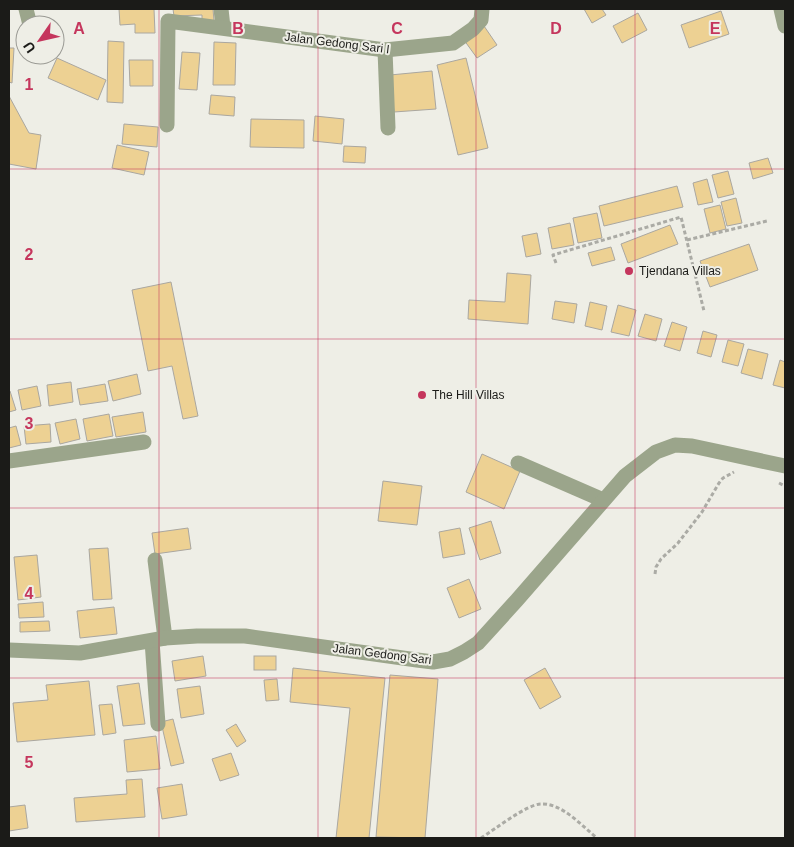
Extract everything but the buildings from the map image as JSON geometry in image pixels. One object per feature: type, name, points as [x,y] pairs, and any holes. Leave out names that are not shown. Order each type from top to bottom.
[{"type":"street","points":[[221,9],[223,27]]},
{"type":"street","name":"Jalan Gedong Sari I","points":[[167,15],[223,27],[385,50],[453,43],[473,29],[481,20],[482,9]]},
{"type":"street","points":[[781,9],[785,26]]},
{"type":"street","points":[[167,15],[167,125]]},
{"type":"street","points":[[385,50],[388,128]]},
{"type":"street","points":[[9,461],[144,442]]},
{"type":"street","name":"Jalan Gedong Sari","points":[[9,650],[80,653],[159,640],[197,636],[245,636],[433,662],[450,659],[478,643],[518,600],[625,476],[656,452],[675,445],[692,446],[785,466]]},
{"type":"street","points":[[518,463],[604,500]]},
{"type":"street","points":[[155,560],[159,640],[158,724]]},
{"type":"path","points":[[556,263],[553,255],[681,217],[704,311]]},
{"type":"path","points":[[687,240],[767,221]]},
{"type":"path","points":[[654,574],[661,559],[678,542],[702,512],[720,483],[728,475],[734,472],[739,473]]},
{"type":"path","points":[[775,482],[785,486]]},
{"type":"path","points":[[481,838],[528,808],[541,804],[554,806],[569,815],[597,838]]},
{"type":"place","name":"Tjendana Villas","points":[[629,271]]},
{"type":"place","name":"The Hill Villas","points":[[422,395]]}]
